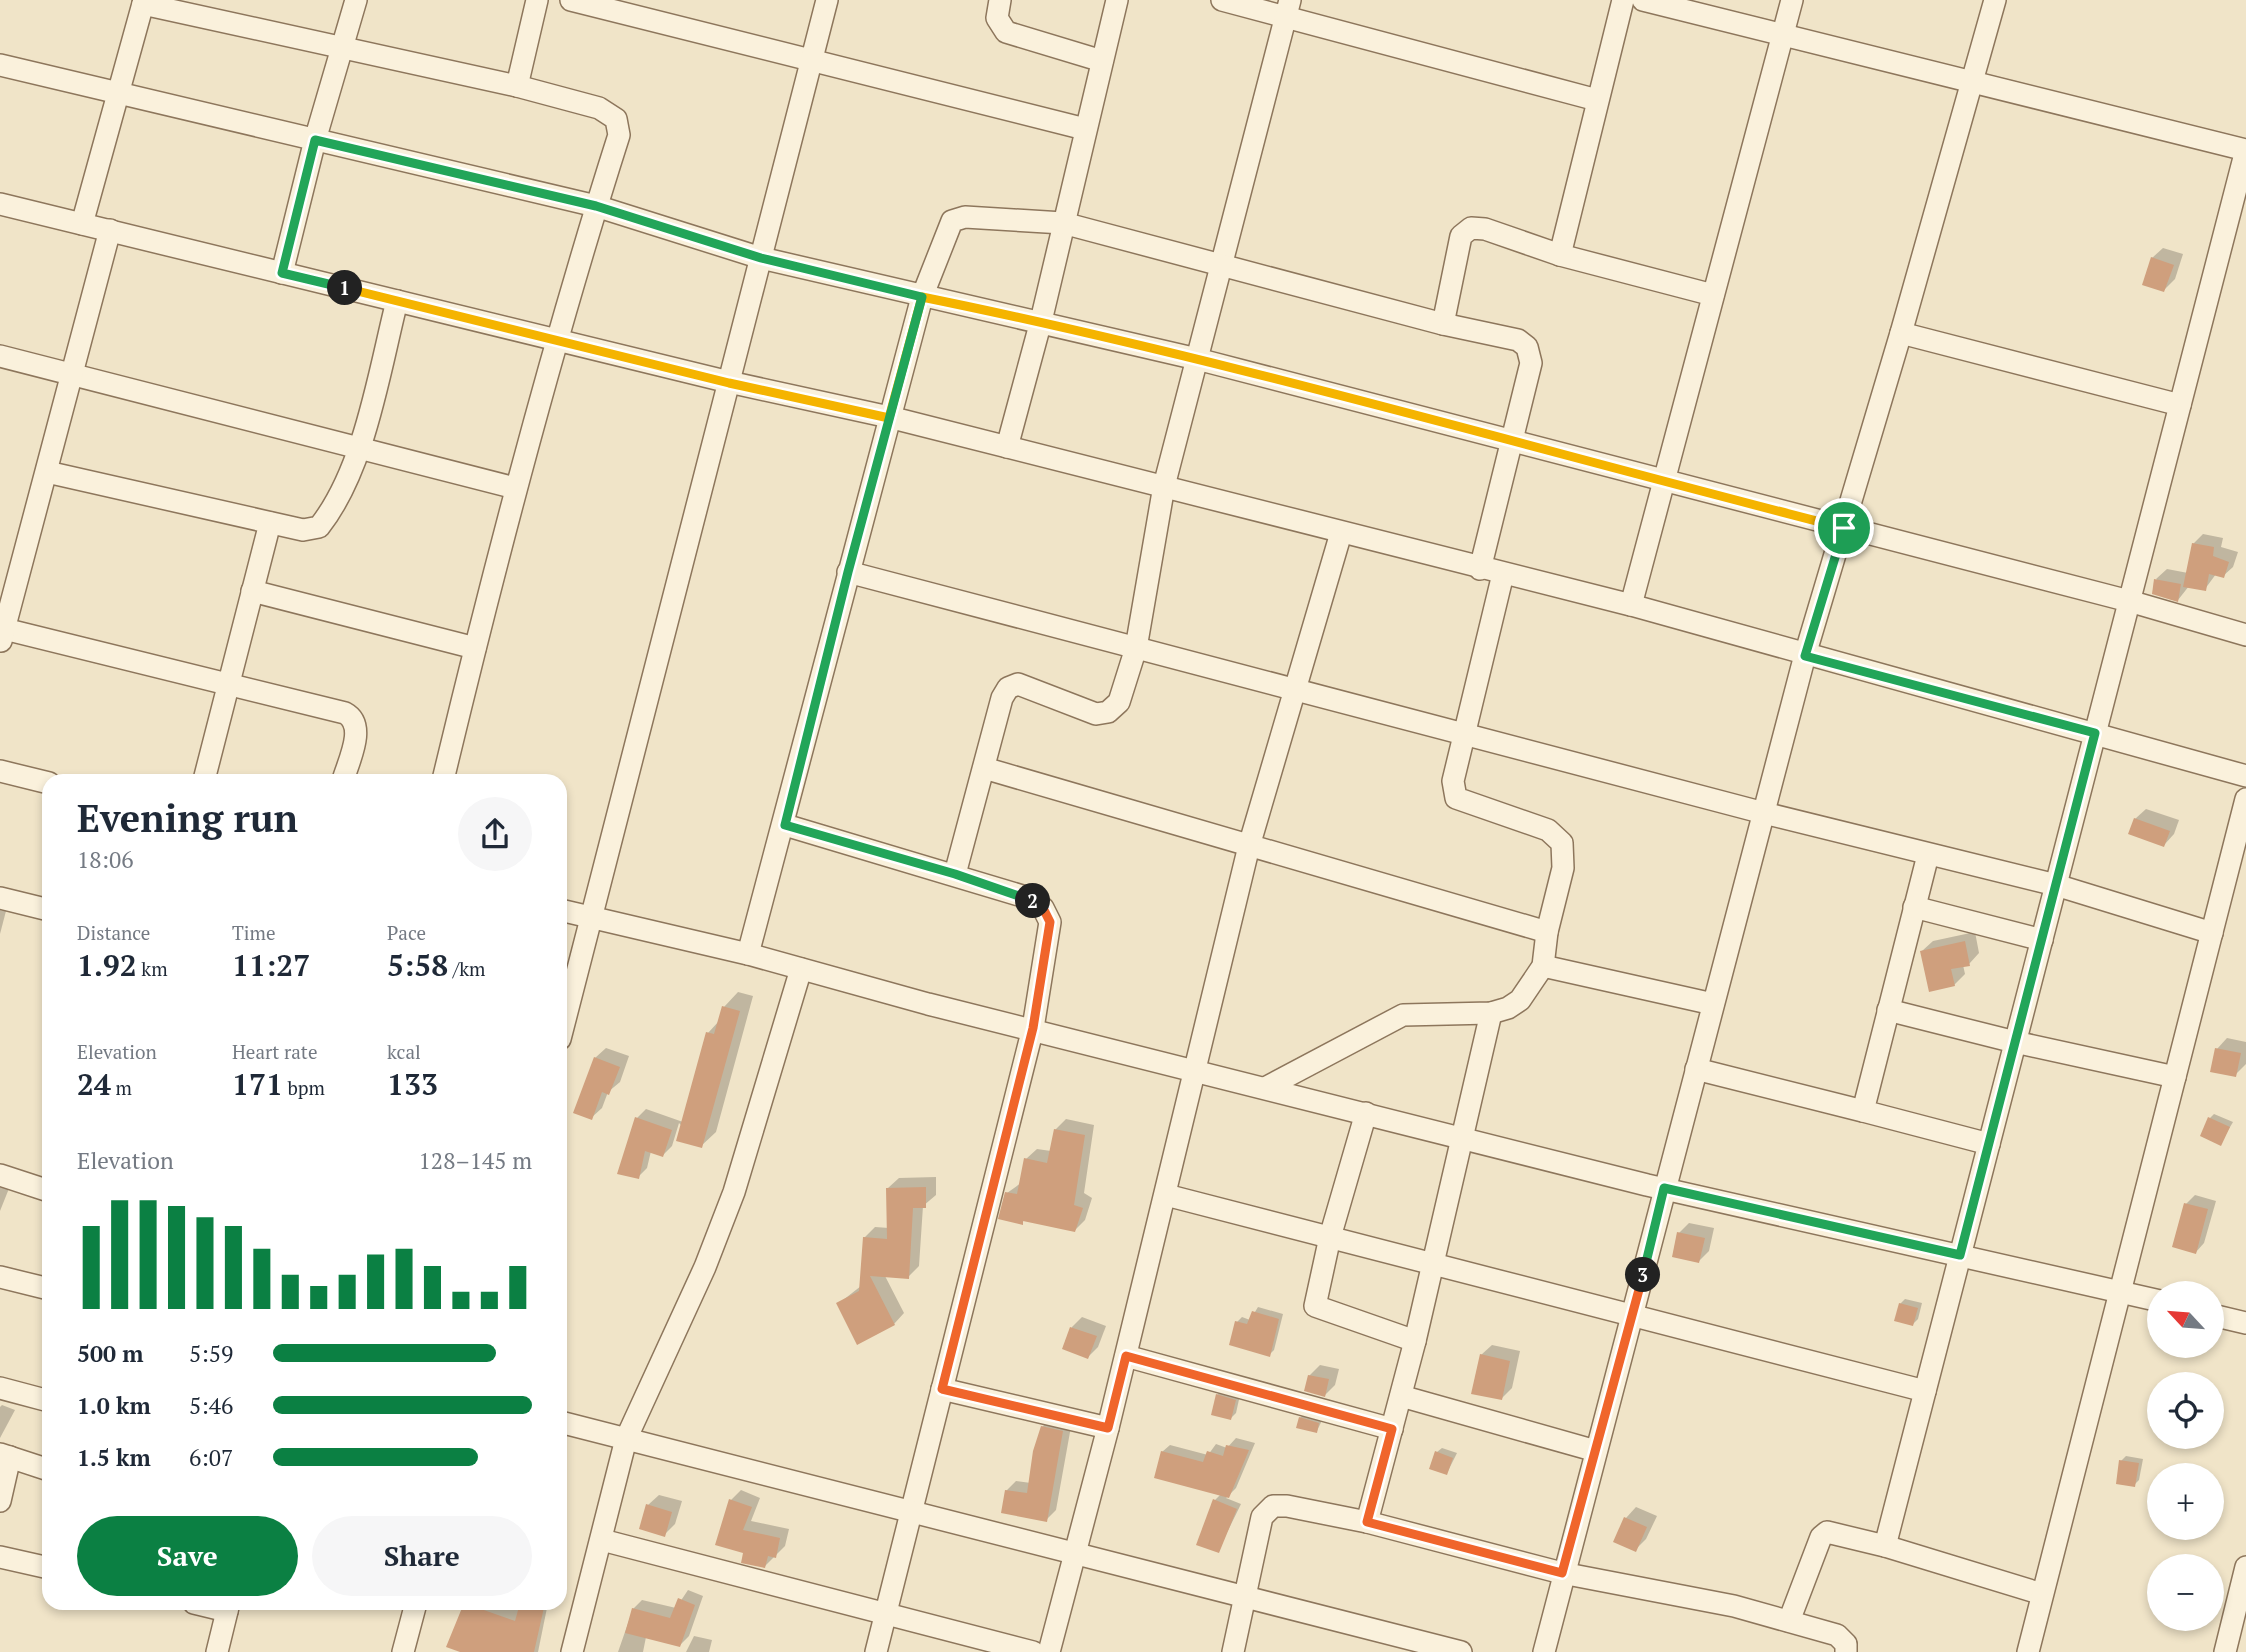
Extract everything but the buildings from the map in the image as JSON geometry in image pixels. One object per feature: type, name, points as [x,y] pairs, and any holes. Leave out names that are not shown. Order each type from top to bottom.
[{"type":"street","points":[[282,273],[315,140],[344,50],[356,0]]},
{"type":"street","points":[[517,86],[537,0]]},
{"type":"street","points":[[571,0],[1085,129]]},
{"type":"street","points":[[567,1012],[827,0]]},
{"type":"street","points":[[1000,0],[997,18],[1006,32],[1102,61]]},
{"type":"street","points":[[1007,447],[1041,321],[1117,0]]},
{"type":"street","points":[[1222,0],[1288,9],[1597,100]]},
{"type":"street","points":[[1560,255],[1623,0]]},
{"type":"street","points":[[1643,0],[2246,150],[1885,1546]]},
{"type":"street","points":[[1631,605],[1792,0]]},
{"type":"street","points":[[1544,1652],[1562,1573],[1633,1315],[1805,656],[1901,333],[1995,0]]},
{"type":"street","points":[[82,224],[143,2],[344,50],[517,86],[599,108],[616,119],[619,135],[556,341],[515,488],[444,774]]},
{"type":"street","points":[[955,874],[1002,698],[1008,688],[1018,684],[1096,714],[1108,712],[1119,702],[1136,648],[1164,486],[1288,9]]},
{"type":"street","points":[[0,65],[596,206],[761,258],[1197,359],[1665,483],[2129,601],[2246,635]]},
{"type":"street","points":[[0,204],[729,383],[889,418],[1164,486],[1480,569],[1631,605],[1805,656],[2246,776]]},
{"type":"street","points":[[748,954],[785,825],[848,572],[922,297],[952,221],[965,217],[1063,223],[1222,263],[1443,324],[1518,340],[1527,346],[1531,363],[1480,569]]},
{"type":"street","points":[[1443,324],[1461,236],[1471,228],[1485,229],[1560,255],[1713,295]]},
{"type":"street","points":[[110,230],[47,472],[1,633],[354,718],[357,726],[345,774]]},
{"type":"street","points":[[47,472],[303,530],[319,527],[331,511],[359,450],[397,301]]},
{"type":"street","points":[[1901,333],[2180,405]]},
{"type":"street","points":[[0,356],[515,488]]},
{"type":"street","points":[[206,774],[270,523]]},
{"type":"street","points":[[1049,1652],[1126,1356],[1250,846],[1342,533]]},
{"type":"street","points":[[848,572],[1764,813],[2056,885],[2212,933]]},
{"type":"street","points":[[1265,1088],[1402,1015],[1491,1013],[1508,1008],[1520,1000],[1543,965],[1547,932],[1563,868],[1562,843],[1548,830],[1456,798],[1453,781],[1462,734],[1503,574]]},
{"type":"street","points":[[252,591],[475,648]]},
{"type":"street","points":[[984,768],[1547,932]]},
{"type":"street","points":[[0,771],[42,781]]},
{"type":"street","points":[[2028,1652],[2246,799]]},
{"type":"street","points":[[785,825],[1028,898],[1043,908],[1050,922],[1033,1028],[876,1652]]},
{"type":"street","points":[[1863,1111],[1928,855]]},
{"type":"street","points":[[0,898],[42,908]]},
{"type":"street","points":[[1914,907],[2042,940]]},
{"type":"street","points":[[567,912],[748,954],[1195,1071],[1664,1188],[2147,1298]]},
{"type":"street","points":[[1543,965],[1713,1004]]},
{"type":"street","points":[[572,1652],[626,1439],[705,1267],[734,1192],[801,969]]},
{"type":"street","points":[[1888,1010],[2015,1042],[2175,1077]]},
{"type":"street","points":[[1367,1522],[1415,1341],[1491,1013]]},
{"type":"street","points":[[1696,1069],[1989,1144]]},
{"type":"street","points":[[1366,1113],[1330,1237],[1315,1306],[1415,1341]]},
{"type":"street","points":[[0,1175],[42,1189]]},
{"type":"street","points":[[1166,1195],[1925,1391]]},
{"type":"street","points":[[0,1277],[42,1287]]},
{"type":"street","points":[[2224,1318],[2246,1324]]},
{"type":"street","points":[[1126,1356],[1392,1429]]},
{"type":"street","points":[[0,1388],[42,1399]]},
{"type":"street","points":[[942,1389],[1108,1428]]},
{"type":"street","points":[[1401,1396],[1596,1451]]},
{"type":"street","points":[[567,1424],[1075,1556],[1461,1652]]},
{"type":"street","points":[[0,1501],[5,1456],[42,1468]]},
{"type":"street","points":[[1233,1652],[1262,1517],[1273,1506],[1287,1506],[1367,1522],[1562,1573],[1734,1606],[1837,1636],[1846,1644],[1846,1652]]},
{"type":"street","points":[[1789,1621],[1821,1537],[1827,1532],[1885,1546],[2042,1594]]},
{"type":"street","points":[[602,1540],[1033,1652]]},
{"type":"street","points":[[0,1557],[42,1567]]},
{"type":"street","points":[[2225,1652],[2246,1567]]},
{"type":"street","points":[[217,1652],[227,1610]]},
{"type":"street","points":[[403,1652],[414,1610]]},
{"type":"route","points":[[1844,528],[1197,359],[1041,321],[922,297],[889,418],[729,383],[282,273],[315,140],[596,206],[761,258],[922,297],[848,572],[785,825],[1028,898],[1043,908],[1050,922],[1033,1028],[942,1389],[1108,1428],[1126,1356],[1392,1429],[1367,1522],[1562,1573],[1633,1315],[1664,1188],[1960,1255],[2095,733],[1805,656],[1844,528]]}]
